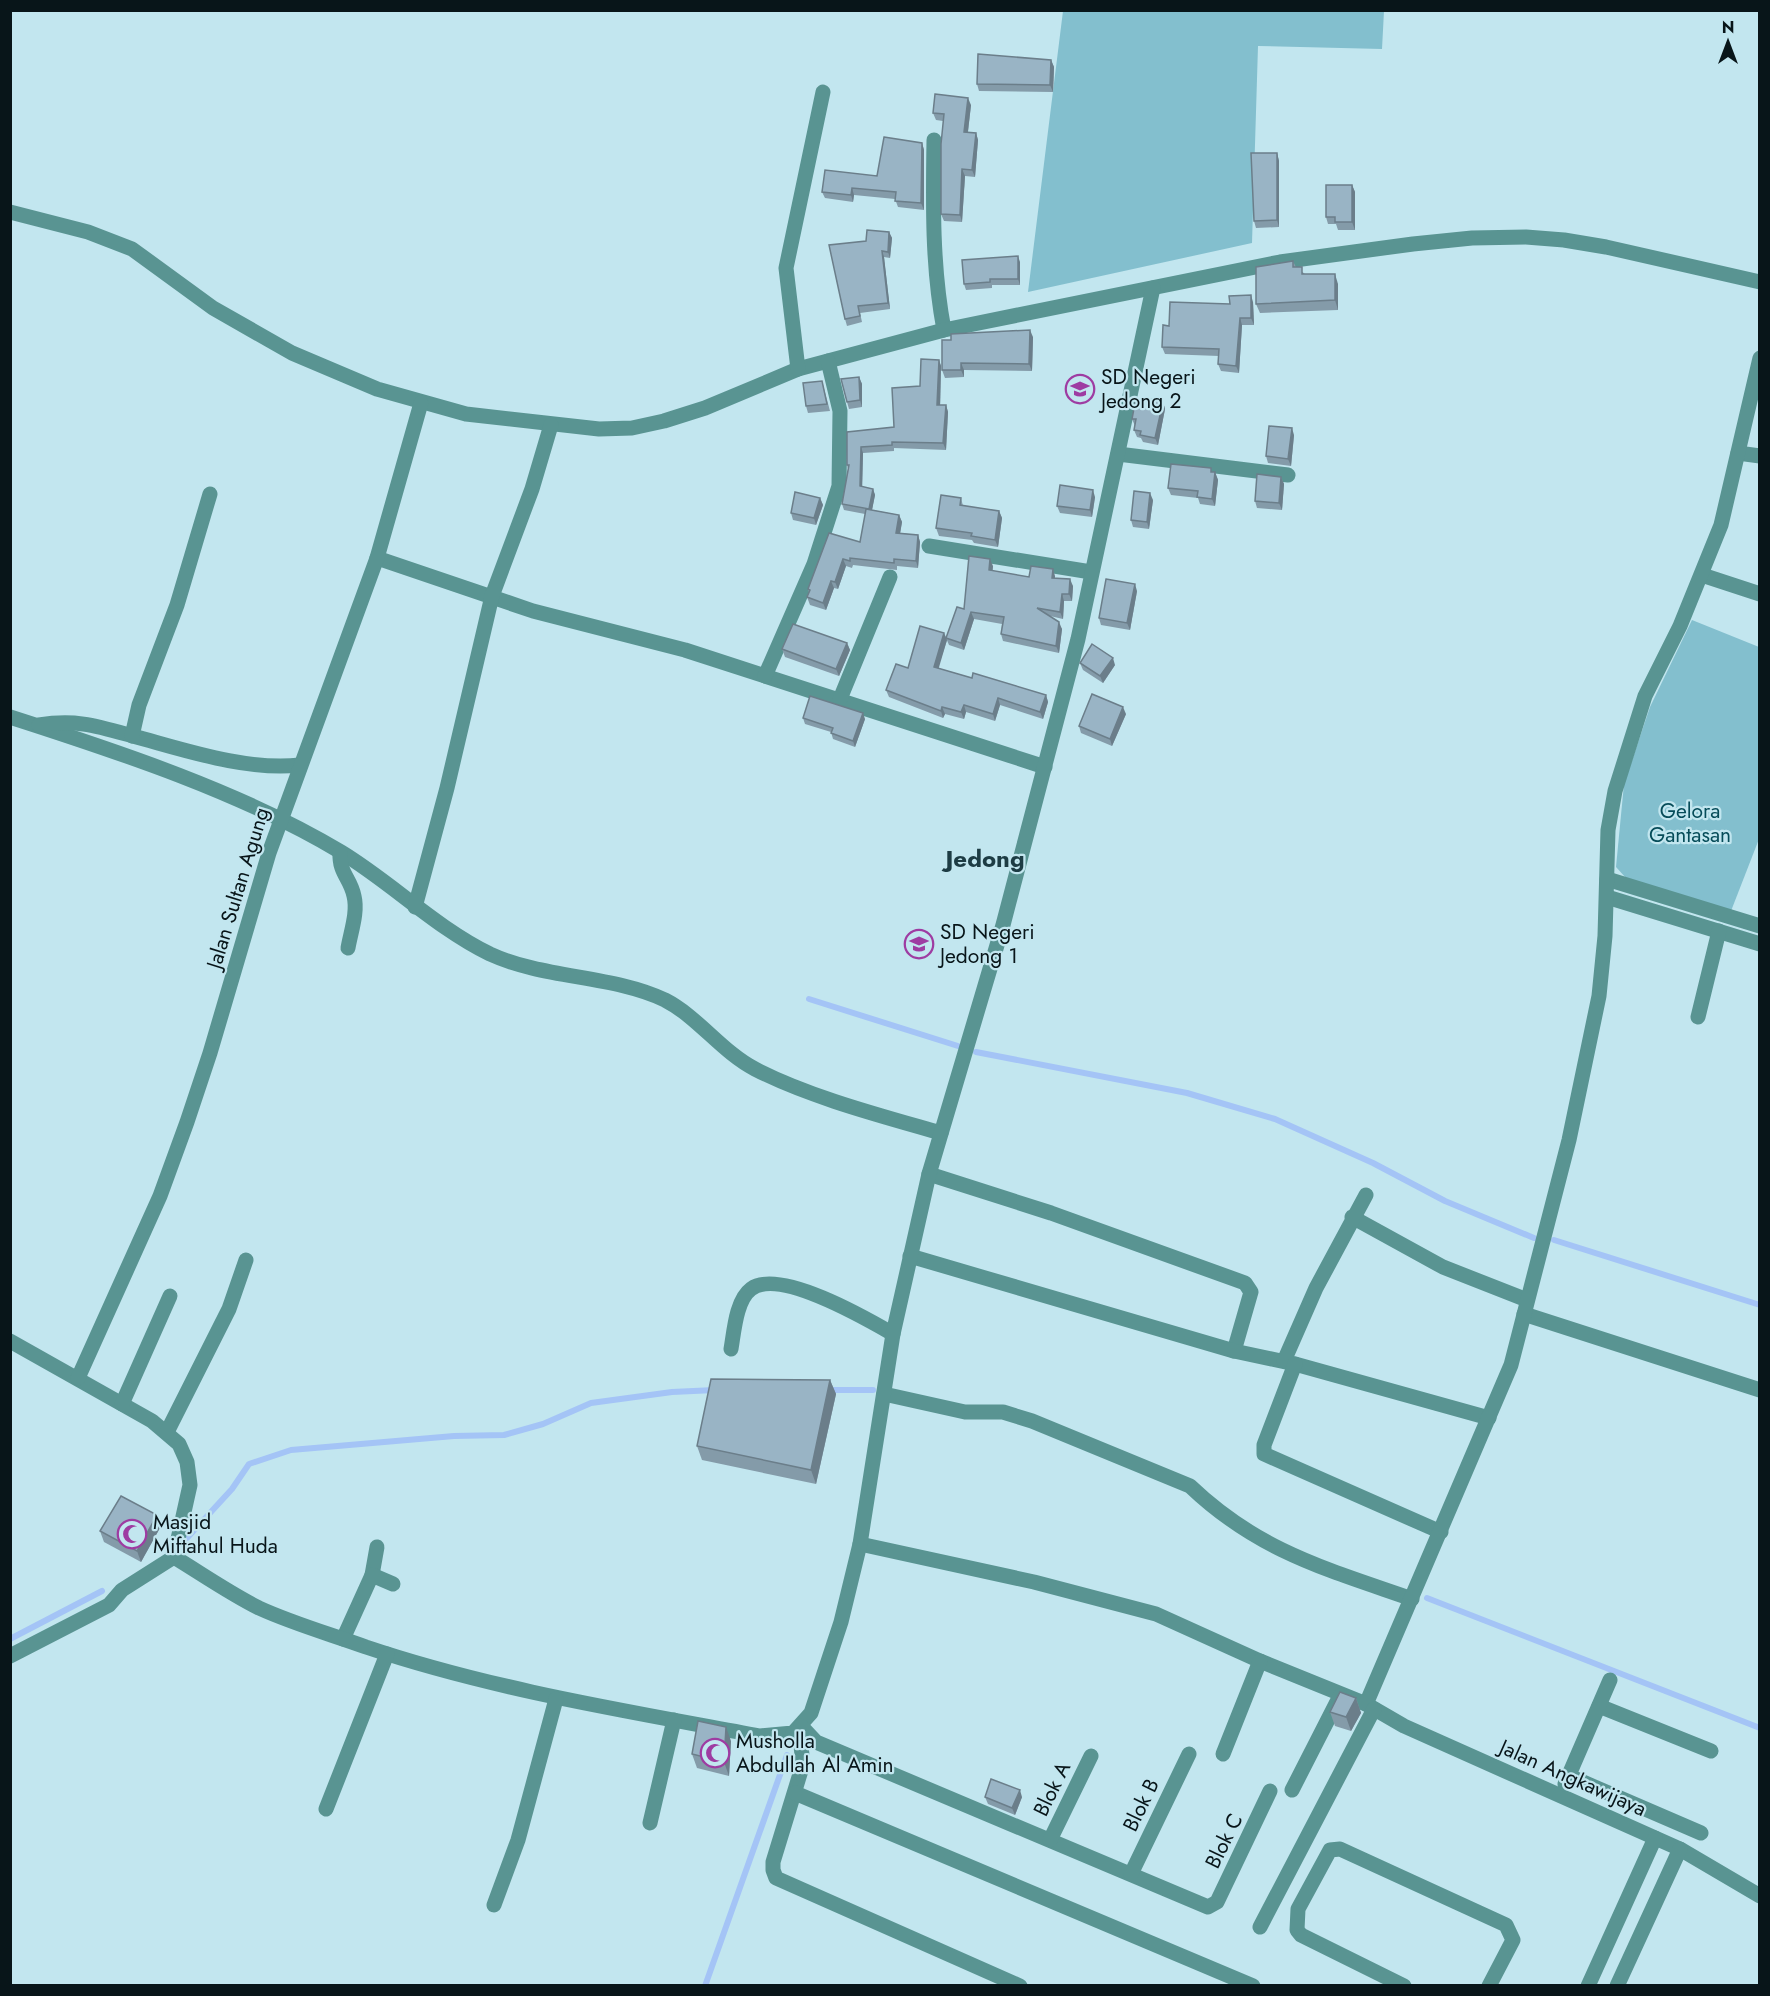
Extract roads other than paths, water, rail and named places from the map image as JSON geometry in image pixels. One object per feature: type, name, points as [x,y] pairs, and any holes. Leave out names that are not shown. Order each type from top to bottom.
[{"type":"street","points":[[798,369],[786,268],[823,92]]},
{"type":"street","points":[[934,140],[933,233],[936,281],[944,330]]},
{"type":"street","points":[[10,212],[110,239],[132,249],[213,308],[292,353],[377,390],[466,414],[599,429],[632,428],[664,421],[733,397],[798,369],[944,330],[1280,262],[1413,244],[1472,238],[1526,237],[1606,247],[1760,282]]},
{"type":"street","points":[[174,1557],[223,1589],[259,1608],[343,1640],[556,1699],[759,1736],[797,1729],[811,1713],[840,1622],[860,1544],[893,1334],[929,1174],[971,1037],[1078,639],[1153,288]]},
{"type":"street","points":[[1260,1927],[1370,1707],[1412,1599],[1511,1365],[1586,1066],[1599,996],[1610,820],[1630,740],[1645,696],[1702,575],[1721,525],[1760,358]]},
{"type":"street","points":[[765,676],[814,564],[839,486],[840,411],[828,360]]},
{"type":"street","name":"Jalan Sultan Agung","points":[[78,1378],[160,1196],[187,1122],[281,821],[300,765],[337,674],[377,558],[421,403]]},
{"type":"street","points":[[416,907],[447,788],[492,596],[532,489],[551,425]]},
{"type":"street","points":[[1738,453],[1760,456]]},
{"type":"street","points":[[1118,454],[1288,475]]},
{"type":"street","points":[[132,736],[139,705],[177,605],[210,494]]},
{"type":"street","points":[[929,546],[1091,572]]},
{"type":"street","points":[[377,558],[566,620],[665,644],[1045,767]]},
{"type":"street","points":[[1702,575],[1760,594]]},
{"type":"street","points":[[840,699],[890,577]]},
{"type":"street","points":[[10,717],[162,769],[281,821],[340,852],[416,907],[492,954],[539,969],[649,994],[668,1002],[754,1069],[868,1112],[941,1133]]},
{"type":"street","points":[[36,725],[64,720],[87,723],[132,736],[249,763],[300,765]]},
{"type":"street","points":[[340,852],[340,869],[354,895],[355,910],[348,948]]},
{"type":"street","points":[[1606,879],[1760,926]]},
{"type":"street","points":[[1606,897],[1760,944]]},
{"type":"street","points":[[1698,1017],[1719,931]]},
{"type":"street","points":[[929,1174],[1051,1213],[1245,1283],[1251,1292],[1234,1351]]},
{"type":"street","points":[[1366,1195],[1352,1217],[1290,1362],[1264,1446],[1266,1457],[1441,1532]]},
{"type":"street","points":[[1352,1217],[1443,1267],[1526,1307],[1760,1390]]},
{"type":"street","points":[[910,1256],[1234,1351],[1290,1362],[1489,1418]]},
{"type":"street","points":[[167,1432],[229,1309],[246,1260]]},
{"type":"street","points":[[731,1349],[744,1299],[750,1289],[762,1284],[829,1299],[893,1334]]},
{"type":"street","points":[[122,1404],[170,1296]]},
{"type":"street","points":[[10,1341],[78,1378],[167,1432],[179,1444],[187,1462],[190,1485],[174,1557],[122,1590],[109,1605],[10,1656]]},
{"type":"street","points":[[884,1394],[965,1412],[1004,1412],[1032,1421],[1190,1486],[1210,1505],[1246,1532],[1301,1561],[1412,1599]]},
{"type":"street","name":"Jalan Angkawijaya","points":[[860,1544],[1034,1582],[1156,1614],[1370,1707],[1404,1726],[1680,1849],[1760,1896]]},
{"type":"street","points":[[343,1640],[372,1575],[377,1547]]},
{"type":"street","points":[[372,1575],[393,1584]]},
{"type":"street","points":[[326,1809],[387,1654]]},
{"type":"street","points":[[1223,1754],[1260,1661]]},
{"type":"street","points":[[1560,1795],[1610,1680]]},
{"type":"street","points":[[1292,1790],[1340,1695]]},
{"type":"street","points":[[494,1905],[518,1840],[556,1699]]},
{"type":"street","points":[[1599,1706],[1711,1751]]},
{"type":"street","points":[[650,1823],[674,1720]]},
{"type":"street","points":[[797,1729],[803,1764],[773,1862],[776,1878],[1020,1986]]},
{"type":"street","points":[[797,1729],[816,1742],[1131,1874]]},
{"type":"street","name":"Blok B","points":[[1131,1874],[1189,1754]]},
{"type":"street","name":"Blok A","points":[[1050,1840],[1091,1756]]},
{"type":"street","points":[[1569,1776],[1701,1833]]},
{"type":"street","name":"Blok C","points":[[1131,1874],[1208,1907],[1213,1906],[1270,1791]]},
{"type":"street","points":[[795,1792],[1253,1986]]},
{"type":"street","points":[[1588,1986],[1655,1838]]},
{"type":"street","points":[[1404,1986],[1301,1935],[1297,1930],[1298,1909],[1330,1850],[1340,1849],[1506,1925],[1513,1940],[1489,1986]]},
{"type":"street","points":[[1617,1986],[1680,1849]]},
{"type":"street","points":[[1624,1906],[1648,1918]]},
{"type":"waterway","points":[[809,999],[958,1046]]},
{"type":"waterway","points":[[976,1052],[1187,1093],[1275,1119],[1373,1163],[1445,1201],[1534,1238]]},
{"type":"waterway","points":[[1554,1240],[1760,1305]]},
{"type":"waterway","points":[[187,1538],[232,1489],[249,1464],[291,1450],[454,1436],[504,1435],[543,1424],[591,1403],[672,1392],[715,1390]]},
{"type":"waterway","points":[[827,1390],[873,1390]]},
{"type":"waterway","points":[[10,1639],[102,1591]]},
{"type":"waterway","points":[[1427,1598],[1760,1728]]},
{"type":"waterway","points":[[705,1986],[787,1755]]},
{"type":"place","name":"SD Negeri Jedong 2","points":[[1080,389]]},
{"type":"place","name":"SD Negeri Jedong 1","points":[[919,944]]},
{"type":"place","name":"Masjid Miftahul Huda","points":[[132,1534]]},
{"type":"place","name":"Musholla Abdullah Al Amin","points":[[715,1753]]},
{"type":"district","name":"Jedong","points":[[985,859]]},
{"type":"park label","name":"Gelora Gantasan","points":[[1690,823]]}]
